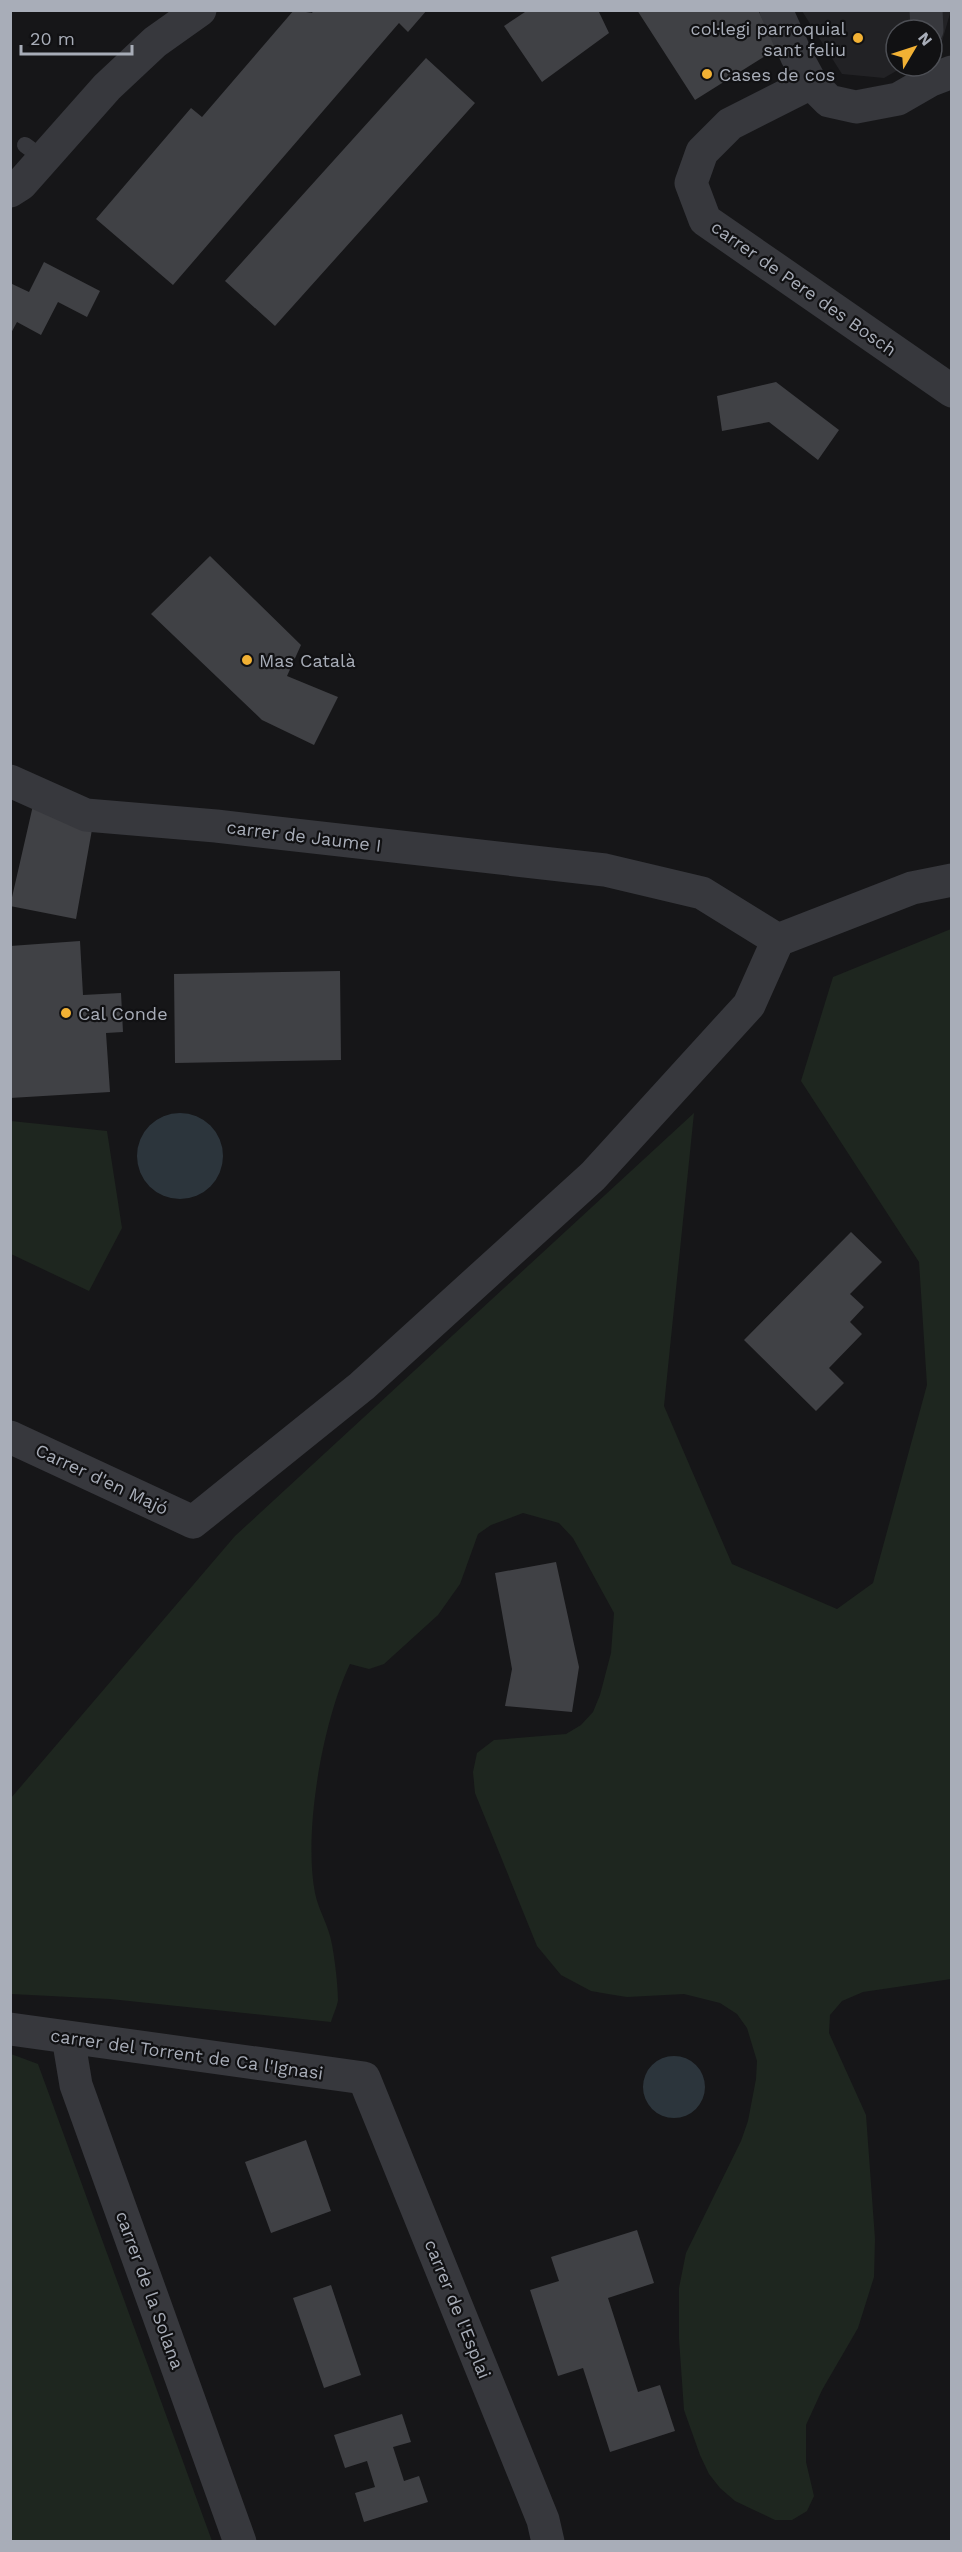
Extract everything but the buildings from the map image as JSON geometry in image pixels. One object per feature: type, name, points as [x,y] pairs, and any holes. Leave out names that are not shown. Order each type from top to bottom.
[{"type":"street","points":[[10,191],[21,184],[34,152],[154,42],[200,10]]},
{"type":"street","points":[[776,10],[811,82],[829,100],[856,107],[898,99],[929,78]]},
{"type":"street","name":"carrer de Pere des Bosch","points":[[811,82],[730,124],[702,152],[692,183],[705,220],[951,391]]},
{"type":"street","name":"carrer de Jaume I","points":[[10,781],[86,815],[216,826],[604,870],[702,893],[778,940]]},
{"type":"street","points":[[778,940],[912,888],[951,880]]},
{"type":"street","name":"Carrer d'en Majó","points":[[10,1437],[193,1522],[362,1386],[593,1176],[749,1005],[778,940]]},
{"type":"street","name":"carrer del Torrent de Ca l'Ignasi","points":[[10,2029],[364,2078]]},
{"type":"street","name":"carrer de la Solana","points":[[68,2037],[76,2085],[240,2541]]},
{"type":"street","name":"carrer de l'Esplai","points":[[364,2078],[543,2520],[548,2541]]},
{"type":"shaded area","name":"col·legi parroquial sant feliu","points":[[951,10],[944,34],[944,18],[884,18],[884,78],[842,74],[802,11]]},
{"type":"shaded area","points":[[951,929],[951,1979],[863,1992],[842,2001],[830,2015],[829,2033],[866,2115],[875,2239],[874,2277],[858,2328],[822,2390],[806,2425],[806,2462],[814,2496],[807,2511],[792,2520],[775,2520],[735,2501],[709,2474],[684,2410],[679,2339],[679,2288],[686,2253],[741,2141],[748,2121],[757,2061],[747,2028],[737,2014],[720,2003],[684,1994],[627,1997],[608,1994],[591,1991],[561,1975],[537,1946],[475,1793],[473,1772],[477,1753],[494,1740],[566,1734],[581,1725],[593,1712],[600,1695],[611,1653],[614,1613],[573,1538],[559,1523],[523,1513],[491,1525],[478,1534],[460,1584],[438,1615],[384,1664],[369,1669],[350,1664],[331,1715],[324,1745],[318,1776],[312,1839],[315,1893],[330,1936],[337,1977],[338,2000],[331,2022],[110,1999],[11,1994],[11,1798],[235,1536],[694,1113],[664,1406],[732,1564],[837,1609],[873,1583],[927,1385],[919,1262],[801,1081],[833,977]]},
{"type":"shaded area","points":[[172,1113],[188,1113],[211,1125],[220,1139],[223,1156],[220,1173],[211,1187],[188,1199],[172,1199],[156,1192],[144,1180],[137,1164],[137,1148],[144,1132],[156,1120]]},
{"type":"shaded area","points":[[11,1121],[107,1131],[122,1228],[89,1291],[11,1254]]},
{"type":"shaded area","points":[[11,2054],[38,2064],[212,2541],[11,2541]]},
{"type":"shaded area","points":[[674,2056],[691,2061],[696,2065],[700,2070],[705,2087],[700,2104],[696,2109],[691,2113],[674,2118],[657,2113],[652,2109],[648,2104],[643,2087],[648,2070],[652,2065],[657,2061]]},
{"type":"place","name":"col·legi parroquial sant feliu","points":[[858,38]]},
{"type":"place","name":"Cases de cos","points":[[707,74]]},
{"type":"place","name":"Mas Català","points":[[247,660]]},
{"type":"place","name":"Cal Conde","points":[[66,1013]]}]
